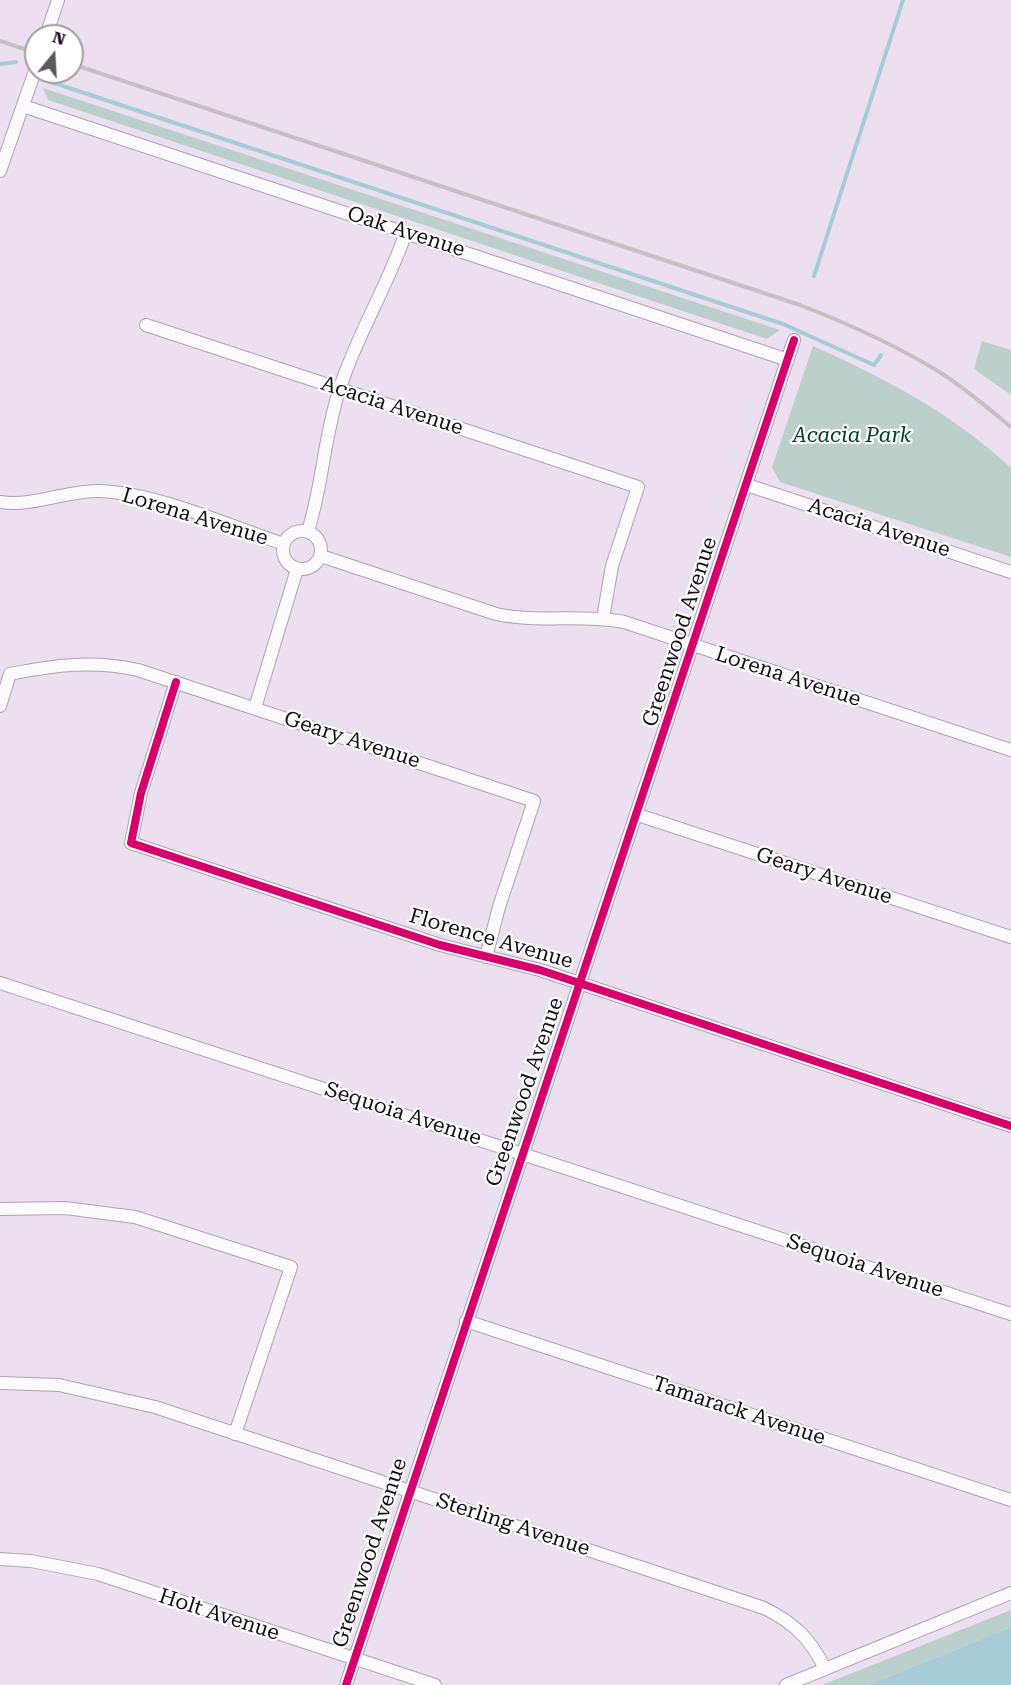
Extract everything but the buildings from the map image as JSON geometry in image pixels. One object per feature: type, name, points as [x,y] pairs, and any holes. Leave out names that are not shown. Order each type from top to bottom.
[{"type":"street","points":[[50,24],[58,0]]},
{"type":"street","points":[[0,171],[31,84]]},
{"type":"street","name":"Oak Avenue","points":[[23,106],[788,360]]},
{"type":"street","points":[[309,531],[318,494],[326,435],[339,389],[360,337],[387,284],[406,232]]},
{"type":"street","name":"Acacia Avenue","points":[[146,325],[638,487],[612,566],[603,618]]},
{"type":"street","name":"Greenwood Avenue","points":[[346,1685],[522,1153],[638,815],[794,340]]},
{"type":"street","name":"Acacia Avenue","points":[[747,485],[1011,572]]},
{"type":"street","name":"Lorena Avenue","points":[[0,502],[28,503],[77,494],[112,492],[163,504],[284,544]]},
{"type":"street","points":[[309,531],[321,543],[321,556],[309,568],[297,568],[284,556],[284,544],[296,532],[309,531]]},
{"type":"street","name":"Lorena Avenue","points":[[321,556],[496,614],[545,621],[603,618],[624,622],[1011,750]]},
{"type":"street","points":[[255,708],[297,568]]},
{"type":"street","name":"Geary Avenue","points":[[0,706],[10,674],[63,664],[109,663],[176,682],[534,801],[499,908],[486,957]]},
{"type":"street","name":"Florence Avenue","points":[[176,682],[141,794],[131,843],[440,945],[540,970],[1011,1126]]},
{"type":"street","name":"Geary Avenue","points":[[638,815],[1011,938]]},
{"type":"street","name":"Sequoia Avenue","points":[[0,983],[1011,1314]]},
{"type":"street","points":[[0,1209],[65,1208],[135,1217],[291,1267],[235,1434]]},
{"type":"street","name":"Tamarack Avenue","points":[[466,1321],[1011,1500]]},
{"type":"street","name":"Sterling Avenue","points":[[0,1383],[59,1385],[155,1407],[764,1608],[785,1618],[803,1632],[816,1650],[825,1669]]},
{"type":"street","name":"Holt Avenue","points":[[0,1559],[31,1561],[98,1575],[435,1685]]},
{"type":"street","points":[[786,1685],[1011,1593]]},
{"type":"green space","points":[[43,88],[780,330],[767,339],[48,100]]},
{"type":"green space","points":[[982,341],[1011,350],[1011,395],[974,369]]},
{"type":"green space","name":"Acacia Park","points":[[813,346],[892,384],[942,414],[1011,468],[1011,557],[780,482],[772,467]]},
{"type":"green space","points":[[1011,1610],[1011,1627],[868,1685],[822,1685]]},
{"type":"water","points":[[1011,1627],[1011,1685],[868,1685]]},
{"type":"waterway","points":[[814,276],[903,0]]},
{"type":"waterway","points":[[0,64],[16,62]]},
{"type":"waterway","points":[[57,84],[783,324],[874,365],[881,355]]},
{"type":"railway","points":[[0,41],[24,49]]},
{"type":"railway","points":[[84,68],[800,305],[907,353],[941,373],[1011,427]]},
{"type":"cycle path","points":[[346,1685],[794,340]]},
{"type":"cycle path","points":[[176,682],[141,793],[131,843],[440,945],[540,970],[1011,1126]]}]
